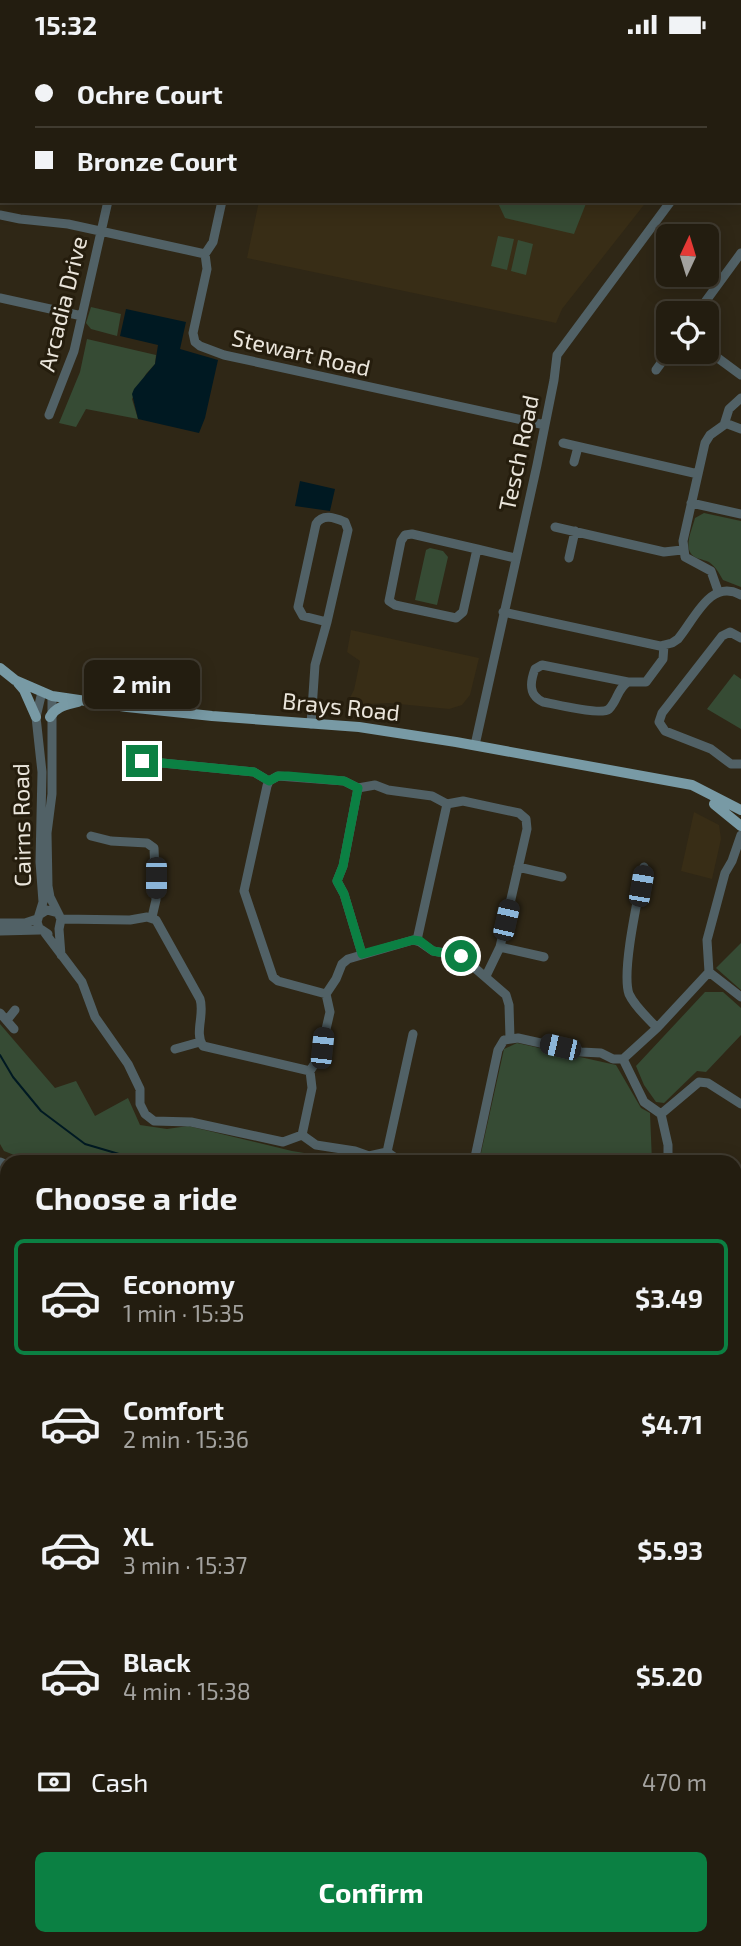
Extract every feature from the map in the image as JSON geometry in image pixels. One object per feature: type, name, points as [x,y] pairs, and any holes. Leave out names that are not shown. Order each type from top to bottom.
[{"type":"main road","name":"Brays Road","points":[[0,668],[15,680],[47,694],[81,701],[212,716],[359,727],[475,745],[698,787],[741,810]]},
{"type":"main road","points":[[15,680],[24,690],[36,717]]},
{"type":"main road","points":[[50,717],[59,707],[81,701]]},
{"type":"main road","name":"Brays Road","points":[[682,784],[726,812],[741,826]]},
{"type":"street","name":"Arcadia Drive","points":[[49,415],[71,364],[108,203]]},
{"type":"street","name":"Stewart Road","points":[[222,203],[213,242],[205,254],[206,269],[193,330],[195,342],[202,348],[351,384],[545,425]]},
{"type":"street","name":"Tesch Road","points":[[475,745],[560,348],[669,203]]},
{"type":"street","points":[[0,215],[61,222],[205,254]]},
{"type":"street","points":[[706,301],[741,253]]},
{"type":"street","points":[[0,297],[82,316]]},
{"type":"street","points":[[719,359],[741,375]]},
{"type":"street","points":[[656,370],[660,364]]},
{"type":"street","points":[[718,591],[711,571],[688,560],[682,550],[706,440],[725,423],[729,409],[741,398]]},
{"type":"street","points":[[725,423],[741,429]]},
{"type":"street","points":[[563,443],[698,474]]},
{"type":"street","points":[[574,462],[578,447]]},
{"type":"street","points":[[691,503],[741,514]]},
{"type":"street","points":[[312,724],[315,666],[327,622],[348,527],[344,521],[325,517],[320,518],[316,524],[298,609],[303,616],[327,622]]},
{"type":"street","points":[[555,527],[664,552],[682,550]]},
{"type":"street","points":[[569,558],[575,531]]},
{"type":"street","points":[[477,549],[463,612],[459,617],[452,618],[395,605],[389,601],[401,541],[405,535],[412,534],[477,549],[516,558]]},
{"type":"street","points":[[503,612],[664,646],[678,639],[709,597],[718,591],[730,590],[741,595]]},
{"type":"street","points":[[741,638],[732,632],[724,634],[659,720],[665,731],[711,749],[731,764],[741,764]]},
{"type":"street","points":[[628,682],[619,689],[610,708],[601,712],[543,702],[536,698],[530,687],[534,669],[542,665],[640,683],[648,680],[663,659],[664,646]]},
{"type":"street","points":[[612,677],[619,689]]},
{"type":"street","name":"Cairns Road","points":[[47,694],[52,794],[47,834],[48,886],[59,916]]},
{"type":"street","name":"Cairns Road","points":[[38,917],[43,902],[40,862],[42,772],[36,717],[47,694]]},
{"type":"street","points":[[142,761],[254,772],[269,781]]},
{"type":"street","points":[[326,994],[278,981],[273,977],[244,891],[269,781],[278,776],[344,781],[358,788],[375,785],[388,790],[432,796],[447,804],[463,801],[519,813],[526,819],[527,829],[500,947],[486,976]]},
{"type":"street","points":[[358,788],[343,866],[337,881],[344,894],[362,954]]},
{"type":"street","points":[[417,940],[447,804]]},
{"type":"street","points":[[476,1155],[498,1050],[504,1040],[518,1038],[623,1059],[657,1028],[709,972],[707,940],[723,877],[741,835]]},
{"type":"street","points":[[91,836],[111,841],[147,843],[154,848],[156,900],[152,917]]},
{"type":"street","points":[[732,861],[741,855]]},
{"type":"street","points":[[518,867],[562,877]]},
{"type":"street","points":[[644,867],[633,925],[627,984],[633,1002],[657,1028]]},
{"type":"street","points":[[0,923],[25,923],[47,910],[59,916],[130,920],[152,917]]},
{"type":"street","points":[[59,916],[61,955]]},
{"type":"street","points":[[38,917],[43,932],[82,982],[95,1017],[128,1063],[141,1089],[143,1111],[154,1121],[191,1122],[284,1142],[302,1135]]},
{"type":"street","points":[[152,917],[163,929],[200,999],[203,1012],[200,1042]]},
{"type":"street","points":[[0,930],[53,934],[59,929]]},
{"type":"street","points":[[302,1135],[311,1093],[310,1071],[320,1055],[330,1012],[326,994],[348,958],[417,940],[433,951],[461,956],[486,976],[508,999],[510,1038]]},
{"type":"street","points":[[500,947],[544,957]]},
{"type":"street","points":[[709,972],[741,997]]},
{"type":"street","points":[[15,1010],[3,1016],[15,1029]]},
{"type":"street","points":[[387,1152],[413,1034]]},
{"type":"street","points":[[176,1049],[200,1042],[209,1048],[310,1071]]},
{"type":"street","points":[[623,1059],[644,1102],[661,1114],[668,1155]]},
{"type":"street","points":[[661,1114],[699,1082],[708,1083],[741,1104]]},
{"type":"street","points":[[302,1135],[316,1145],[366,1155]]},
{"type":"street","points":[[374,1155],[387,1152],[391,1155]]},
{"type":"shaded area","points":[[259,203],[645,203],[562,309],[556,323],[247,258]]},
{"type":"shaded area","points":[[351,630],[479,658],[470,695],[462,705],[449,709],[389,703],[346,705],[354,690],[360,661],[347,652]]},
{"type":"shaded area","points":[[694,812],[719,825],[721,839],[712,879],[681,871]]},
{"type":"green space","points":[[498,203],[586,203],[574,234],[505,218]]},
{"type":"green space","points":[[498,236],[514,239],[507,270],[491,266]]},
{"type":"green space","points":[[518,240],[533,244],[526,275],[511,271]]},
{"type":"green space","points":[[91,307],[121,314],[117,336],[91,329],[86,323]]},
{"type":"green space","points":[[87,339],[156,355],[155,364],[132,399],[138,419],[86,409],[76,427],[59,423],[80,372]]},
{"type":"green space","points":[[704,513],[741,521],[741,587],[723,580],[711,564],[690,552],[689,540],[695,518]]},
{"type":"green space","points":[[430,548],[443,551],[448,557],[437,605],[415,600],[426,550]]},
{"type":"green space","points":[[734,674],[741,679],[741,729],[707,709]]},
{"type":"green space","points":[[741,943],[741,990],[716,968]]},
{"type":"green space","points":[[705,992],[723,992],[741,1008],[741,1035],[706,1072],[697,1071],[664,1103],[656,1102],[644,1085],[636,1066]]},
{"type":"green space","points":[[0,1024],[55,1088],[76,1081],[95,1116],[128,1098],[140,1125],[167,1129],[188,1126],[317,1155],[14,1155],[4,1151],[0,1144]]},
{"type":"green space","points":[[517,1043],[616,1065],[641,1108],[650,1113],[652,1155],[481,1155],[504,1049]]},
{"type":"water","points":[[126,309],[186,322],[180,349],[218,360],[199,433],[138,419],[132,394],[155,364],[158,345],[120,336]]},
{"type":"water","points":[[300,481],[335,489],[330,511],[295,506]]},
{"type":"waterway","points":[[0,1055],[13,1077],[41,1111],[85,1144],[119,1154]]},
{"type":"route","points":[[142,761],[254,772],[269,781],[278,776],[288,776],[344,781],[358,788],[343,866],[337,881],[344,894],[362,954],[417,940],[433,951],[461,956]]}]
